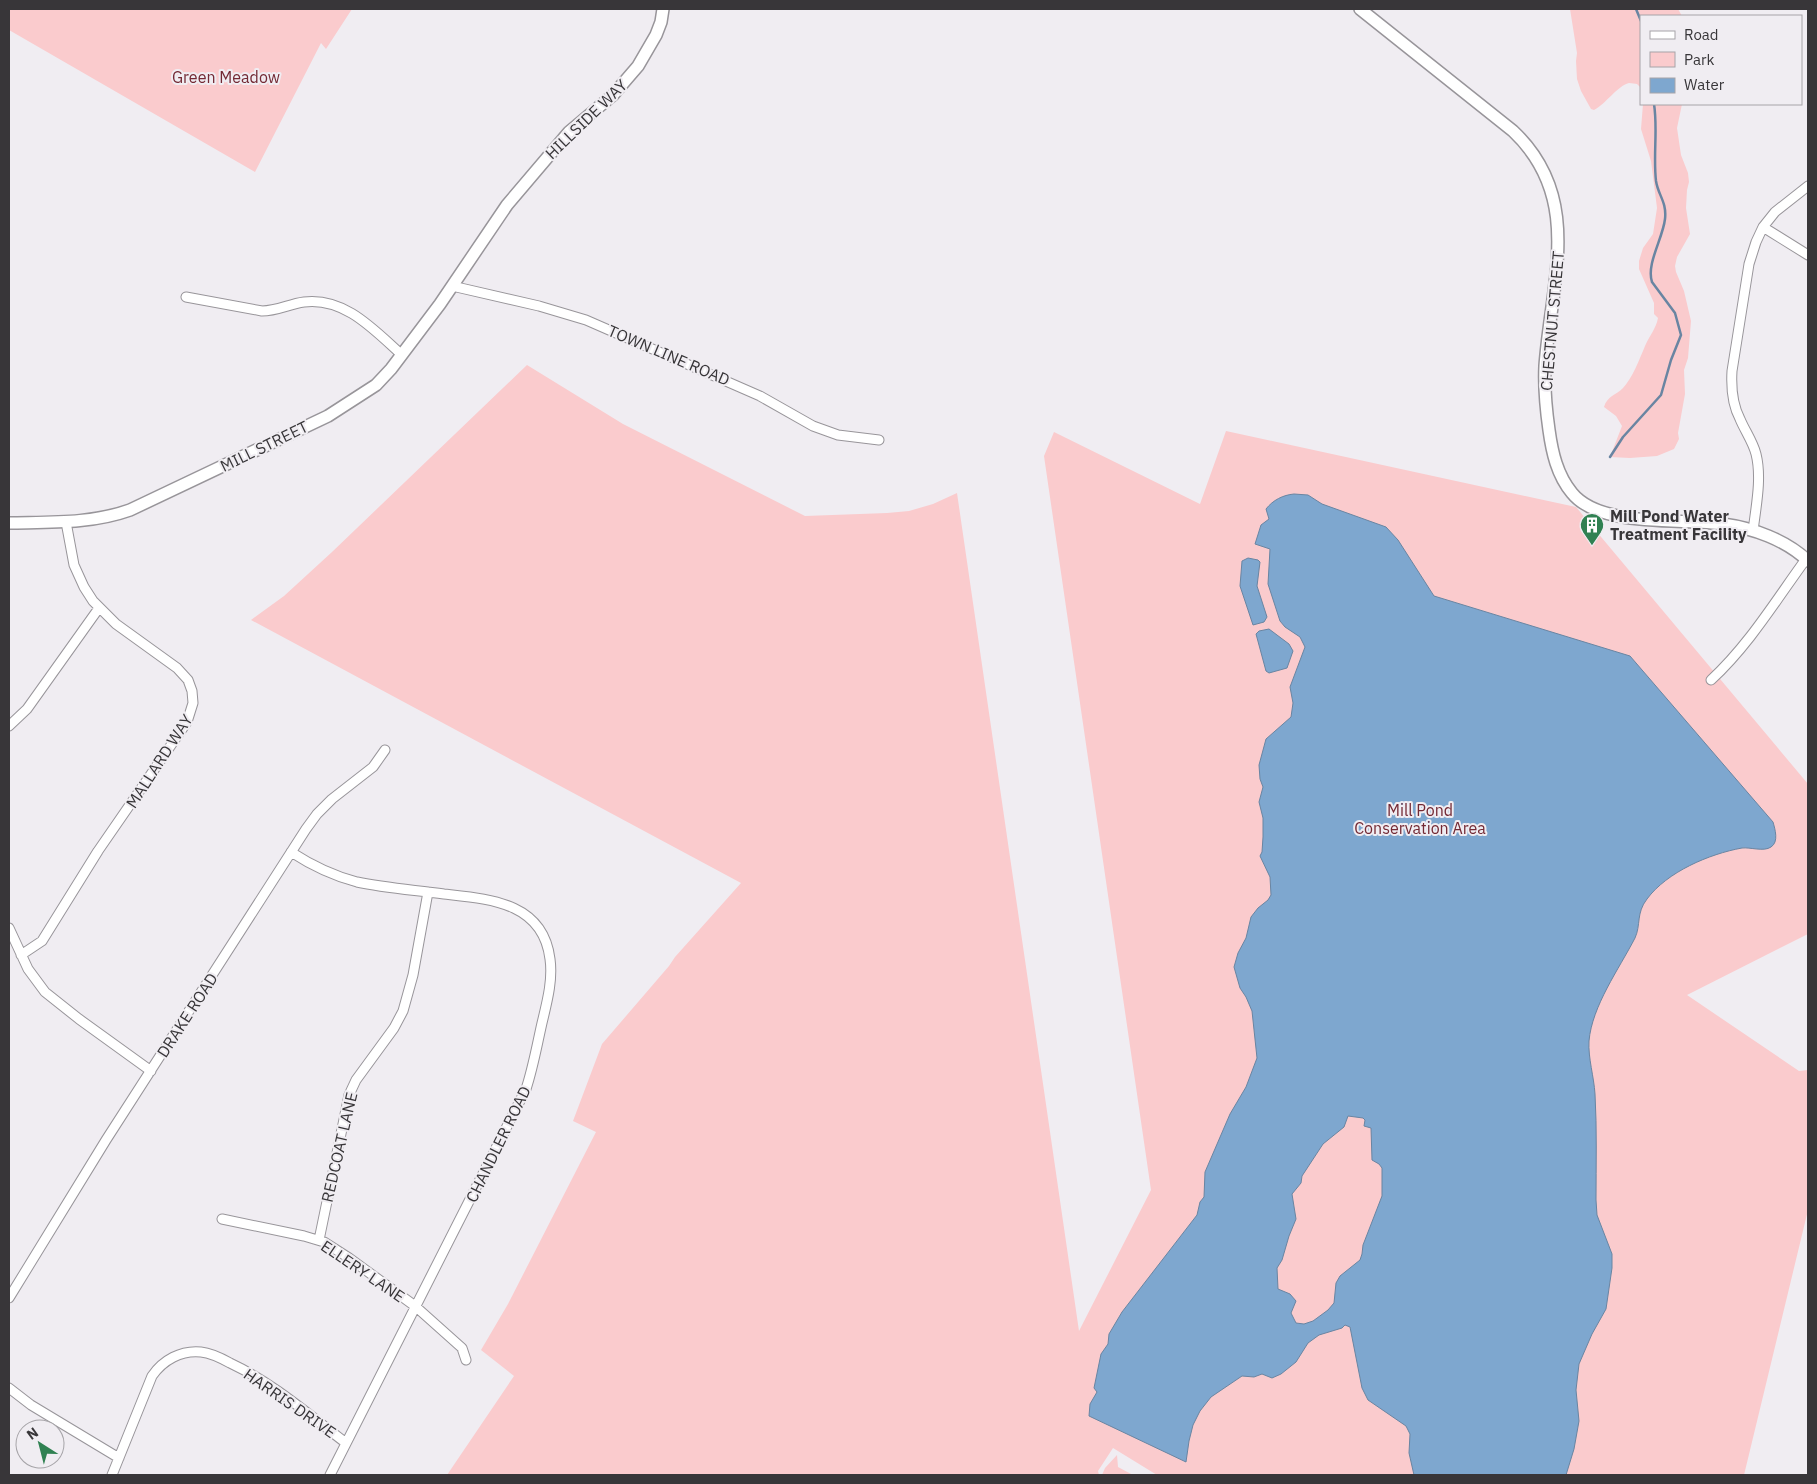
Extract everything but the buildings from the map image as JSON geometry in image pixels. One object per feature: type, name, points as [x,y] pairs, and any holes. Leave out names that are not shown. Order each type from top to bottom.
[{"type":"street","name":"HILLSIDE WAY","points":[[462,271],[507,205],[554,148],[577,125],[613,95],[638,66],[656,36],[663,9]]},
{"type":"street","name":"CHESTNUT STREET","points":[[1360,9],[1513,131],[1531,150],[1547,178],[1556,213],[1559,256],[1545,374],[1547,419],[1558,469],[1567,487],[1580,501],[1596,511],[1614,516],[1722,524],[1753,530]]},
{"type":"street","points":[[1711,680],[1750,637],[1807,560],[1784,544],[1753,530],[1759,479],[1758,462],[1754,446],[1735,409],[1731,380],[1749,264],[1756,242],[1763,227],[1780,207],[1808,186]]},
{"type":"street","points":[[1763,227],[1808,255]]},
{"type":"street","name":"MILL STREET","points":[[9,523],[66,522],[107,518],[130,510],[328,416],[376,385],[402,354],[462,271]]},
{"type":"street","name":"TOWN LINE ROAD","points":[[452,286],[540,306],[586,320],[752,392],[819,428],[838,435],[879,440]]},
{"type":"street","points":[[186,297],[265,312],[305,302],[330,304],[352,313],[402,354]]},
{"type":"street","name":"MALLARD WAY","points":[[21,955],[43,940],[98,851],[187,722],[193,707],[192,691],[183,673],[116,624],[99,608],[88,594],[77,573],[72,557],[66,522]]},
{"type":"street","points":[[9,726],[27,709],[99,608]]},
{"type":"street","name":"DRAKE ROAD","points":[[9,1298],[306,829],[324,806],[373,767],[385,750]]},
{"type":"street","name":"CHANDLER ROAD","points":[[291,852],[323,870],[357,882],[494,900],[507,904],[530,918],[542,934],[547,946],[550,966],[550,985],[531,1076],[526,1090],[330,1475]]},
{"type":"street","name":"REDCOAT LANE","points":[[319,1240],[349,1095],[356,1080],[394,1028],[403,1011],[411,982],[428,892]]},
{"type":"street","points":[[9,928],[21,955],[40,987],[151,1071]]},
{"type":"street","name":"ELLERY LANE","points":[[222,1219],[319,1240],[343,1254],[415,1306],[462,1348],[466,1360]]},
{"type":"street","name":"HARRIS DRIVE","points":[[112,1475],[143,1396],[155,1372],[170,1359],[184,1353],[193,1352],[214,1356],[262,1379],[346,1443]]},
{"type":"street","points":[[9,1388],[31,1405],[119,1458]]},
{"type":"green space","name":"Green Meadow","points":[[9,9],[352,9],[326,49],[321,43],[255,172],[9,30]]},
{"type":"green space","points":[[1570,9],[1678,9],[1681,15],[1640,15],[1640,87],[1637,84],[1629,83],[1625,85],[1594,110],[1591,109],[1581,91],[1577,79],[1577,53]]},
{"type":"green space","points":[[1643,105],[1682,105],[1677,128],[1681,155],[1688,173],[1689,182],[1686,208],[1690,234],[1677,257],[1675,266],[1684,291],[1691,321],[1688,358],[1684,370],[1685,394],[1678,433],[1679,439],[1674,449],[1657,456],[1610,457],[1622,426],[1616,416],[1604,407],[1605,403],[1623,388],[1630,379],[1656,326],[1658,318],[1654,314],[1654,303],[1639,269],[1643,248],[1653,234],[1657,208],[1651,161],[1641,129]]},
{"type":"green space","name":"Mill Pond Conservation Area","points":[[527,365],[623,424],[805,516],[909,511],[933,504],[957,493],[1079,1331],[1151,1190],[1044,456],[1054,432],[1200,504],[1226,431],[1576,507],[1808,784],[1808,934],[1687,995],[1799,1071],[1808,1070],[1808,1210],[1744,1475],[1157,1475],[1113,1448],[1098,1471],[1099,1475],[447,1475],[514,1376],[481,1350],[508,1304],[596,1132],[573,1121],[602,1044],[675,957],[741,883],[251,620],[284,596],[332,552]]},
{"type":"green space","points":[[1117,1455],[1118,1467],[1133,1475],[1102,1475],[1105,1468]]},
{"type":"water","points":[[1290,495],[1308,495],[1322,504],[1386,527],[1398,540],[1434,596],[1630,656],[1774,825],[1776,839],[1771,847],[1765,849],[1742,848],[1716,855],[1677,873],[1655,889],[1641,909],[1635,938],[1595,1014],[1589,1047],[1596,1107],[1597,1215],[1612,1254],[1612,1268],[1606,1309],[1592,1334],[1579,1364],[1576,1390],[1579,1421],[1574,1449],[1566,1475],[1414,1475],[1409,1453],[1410,1434],[1406,1426],[1368,1400],[1362,1388],[1350,1327],[1345,1325],[1342,1328],[1319,1335],[1308,1343],[1296,1362],[1281,1374],[1272,1378],[1262,1374],[1254,1377],[1242,1376],[1211,1397],[1200,1411],[1193,1425],[1186,1462],[1089,1416],[1090,1404],[1097,1392],[1094,1388],[1101,1354],[1108,1344],[1109,1334],[1122,1312],[1197,1215],[1200,1202],[1204,1197],[1205,1172],[1230,1114],[1246,1087],[1257,1058],[1252,1011],[1240,988],[1234,967],[1238,953],[1246,938],[1251,917],[1271,895],[1270,877],[1260,856],[1262,852],[1263,818],[1259,802],[1263,787],[1260,779],[1259,765],[1266,739],[1291,717],[1293,703],[1290,687],[1305,647],[1300,637],[1285,627],[1280,621],[1268,584],[1270,549],[1255,544],[1261,525],[1269,519],[1266,509],[1275,501]],"holes":[[[1348,1116],[1365,1120],[1364,1126],[1371,1128],[1372,1160],[1382,1168],[1382,1196],[1363,1245],[1360,1260],[1340,1276],[1336,1283],[1334,1303],[1313,1321],[1304,1324],[1296,1323],[1291,1313],[1296,1301],[1290,1294],[1278,1289],[1277,1268],[1282,1260],[1296,1219],[1292,1194],[1301,1183],[1302,1176],[1323,1144],[1344,1127]]]},
{"type":"water","points":[[1248,558],[1260,562],[1257,586],[1267,617],[1264,622],[1253,625],[1240,586],[1242,561]]},
{"type":"water","points":[[1269,629],[1289,644],[1293,651],[1287,668],[1269,673],[1266,671],[1256,634],[1259,631]]},
{"type":"waterway","points":[[1636,9],[1640,19]]},
{"type":"waterway","points":[[1610,457],[1623,437],[1661,395],[1671,360],[1681,335],[1675,313],[1652,282],[1651,275],[1651,267],[1665,219],[1664,203],[1656,181],[1654,105]]},
{"type":"place","name":"Mill Pond Water Treatment Facility","points":[[1592,546]]}]
